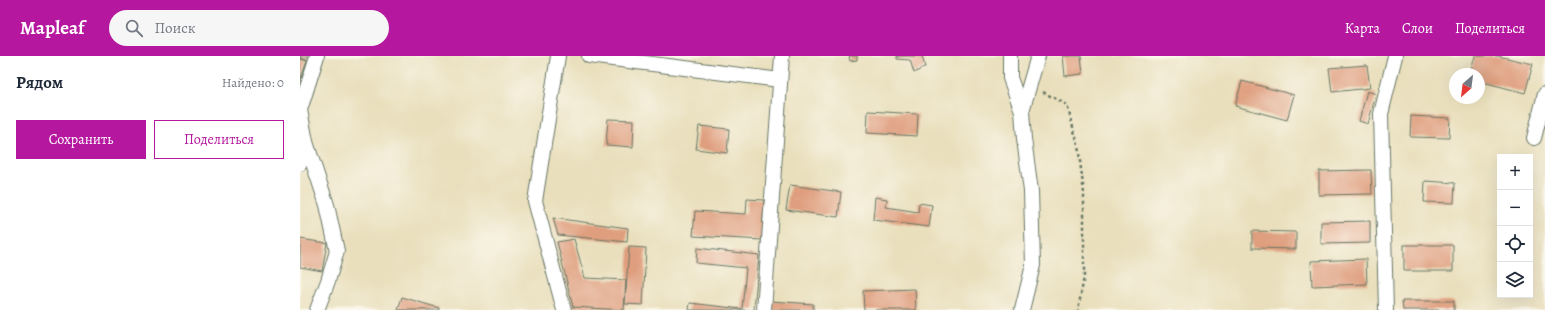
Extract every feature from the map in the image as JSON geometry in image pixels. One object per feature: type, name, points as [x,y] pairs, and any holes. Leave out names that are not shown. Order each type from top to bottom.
[{"type":"street","points":[[317,56],[300,110],[306,142],[327,205],[337,251],[321,309]]},
{"type":"street","points":[[558,56],[535,201],[564,310]]},
{"type":"street","points":[[589,56],[780,80]]},
{"type":"street","points":[[764,310],[782,56]]},
{"type":"street","points":[[1010,56],[1010,78],[1022,111],[1031,191],[1033,265],[1022,310]]},
{"type":"street","points":[[1022,111],[1038,56]]},
{"type":"street","points":[[1386,310],[1381,114],[1395,56]]},
{"type":"street","points":[[1534,138],[1545,94]]},
{"type":"street","points":[[300,164],[306,142]]},
{"type":"path","points":[[1030,86],[1067,105],[1078,145],[1084,193],[1084,277],[1078,310]]},
{"type":"building","points":[[300,56],[309,56],[308,60],[300,58]]},
{"type":"building","points":[[849,56],[857,56],[857,60],[850,61]]},
{"type":"building","points":[[897,56],[922,56],[925,67],[914,73],[910,60],[897,59]]},
{"type":"building","points":[[1063,56],[1081,56],[1083,74],[1065,76]]},
{"type":"building","points":[[1475,56],[1498,56],[1533,64],[1525,93],[1485,83],[1485,68],[1472,68]]},
{"type":"building","points":[[300,59],[307,61],[300,81]]},
{"type":"building","points":[[1367,65],[1370,88],[1332,92],[1329,68]]},
{"type":"building","points":[[1242,81],[1294,95],[1287,120],[1235,106]]},
{"type":"building","points":[[1367,91],[1376,94],[1368,124],[1359,121]]},
{"type":"building","points":[[868,111],[918,114],[917,136],[867,133]]},
{"type":"building","points":[[1411,116],[1450,118],[1449,138],[1410,137]]},
{"type":"building","points":[[608,119],[634,120],[633,147],[606,145]]},
{"type":"building","points":[[699,126],[729,129],[727,153],[696,149]]},
{"type":"building","points":[[1371,170],[1372,194],[1319,195],[1319,171]]},
{"type":"building","points":[[1425,181],[1455,183],[1454,203],[1424,202]]},
{"type":"building","points":[[790,185],[841,192],[838,217],[786,210]]},
{"type":"building","points":[[875,197],[887,199],[886,207],[918,212],[919,203],[932,205],[929,227],[873,220]]},
{"type":"building","points":[[747,199],[764,200],[762,240],[693,236],[695,211],[746,214]]},
{"type":"building","points":[[553,218],[628,228],[627,242],[558,235]]},
{"type":"building","points":[[1370,221],[1370,243],[1321,244],[1321,222]]},
{"type":"building","points":[[1252,231],[1296,232],[1296,249],[1252,248]]},
{"type":"building","points":[[300,239],[327,243],[322,271],[300,267]]},
{"type":"building","points":[[574,239],[585,278],[626,280],[624,310],[573,307],[557,242]]},
{"type":"building","points":[[1404,245],[1453,245],[1453,271],[1404,271]]},
{"type":"building","points":[[629,247],[646,248],[643,305],[625,304]]},
{"type":"building","points":[[697,248],[759,255],[754,310],[689,310],[690,303],[742,309],[746,268],[696,263]]},
{"type":"building","points":[[1366,259],[1367,284],[1312,286],[1311,261]]},
{"type":"building","points":[[915,289],[916,310],[864,310],[863,291]]},
{"type":"building","points":[[402,297],[439,308],[439,310],[398,310]]},
{"type":"building","points":[[771,301],[813,304],[813,310],[770,310]]},
{"type":"building","points":[[1402,301],[1454,301],[1454,310],[1403,310]]}]
